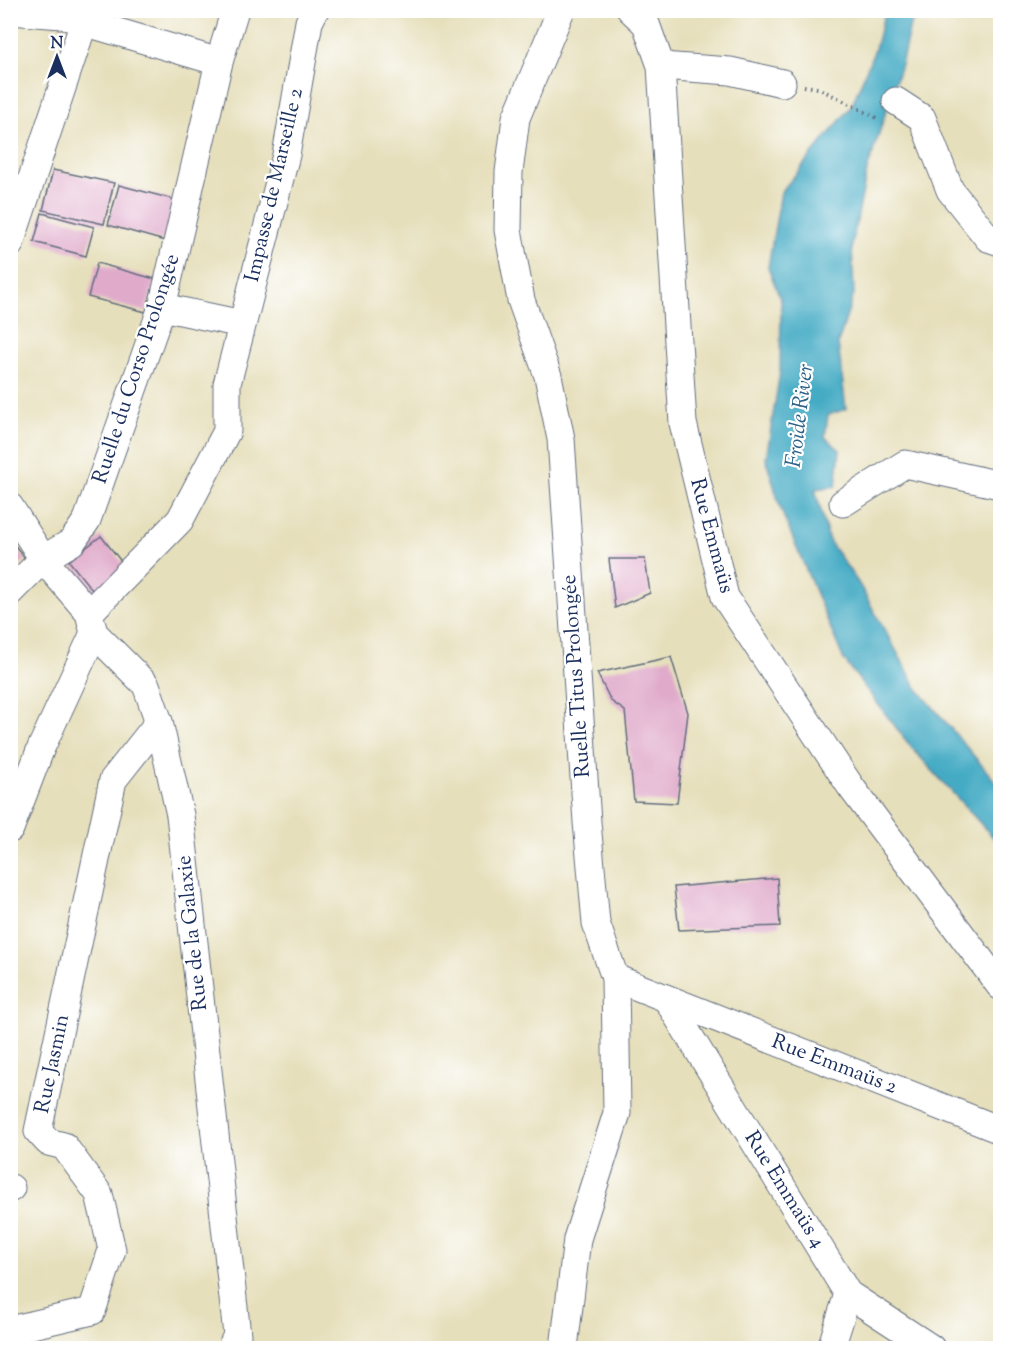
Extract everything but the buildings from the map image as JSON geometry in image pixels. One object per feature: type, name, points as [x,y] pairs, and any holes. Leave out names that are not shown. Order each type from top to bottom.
[{"type":"street","name":"Ruelle du Corso Prolongée","points":[[10,592],[43,560],[72,542],[87,520],[162,307],[219,62],[234,10]]},
{"type":"street","name":"Impasse de Marseille 2","points":[[10,829],[92,623],[180,520],[227,431],[227,384],[286,155],[309,22],[315,10]]},
{"type":"street","name":"Ruelle Titus Prolongée","points":[[561,10],[516,118],[509,172],[508,230],[521,300],[548,376],[561,439],[596,923],[615,978],[617,1113],[577,1239],[564,1348]]},
{"type":"street","name":"Rue Emmaüs","points":[[631,10],[646,24],[661,66],[682,423],[725,597],[851,787],[1000,986]]},
{"type":"street","points":[[10,11],[63,15],[219,62]]},
{"type":"street","points":[[10,244],[84,22]]},
{"type":"street","points":[[661,66],[730,71],[782,83]]},
{"type":"street","points":[[891,112],[922,118],[950,190],[988,238],[1000,242]]},
{"type":"street","points":[[162,307],[242,324]]},
{"type":"street","points":[[843,503],[905,464],[1000,485]]},
{"type":"street","points":[[10,507],[43,560]]},
{"type":"street","name":"Rue de la Galaxie","points":[[43,560],[92,623],[146,685],[159,722],[180,815],[237,1335],[231,1348]]},
{"type":"street","name":"Rue Jasmin","points":[[10,1330],[92,1311],[112,1250],[99,1194],[64,1146],[48,1142],[38,1131],[113,780],[159,722]]},
{"type":"street","name":"Rue Emmaüs 2","points":[[615,978],[668,1001],[1000,1130]]},
{"type":"street","name":"Rue Emmaüs 4","points":[[668,1001],[848,1294],[931,1348]]},
{"type":"street","points":[[831,1348],[848,1294]]},
{"type":"path","points":[[782,83],[818,88],[847,103],[891,112]]},
{"type":"water","name":"Froide River","points":[[885,11],[921,11],[910,25],[902,61],[867,171],[852,244],[854,294],[838,343],[846,409],[828,415],[825,437],[840,450],[836,486],[815,489],[829,541],[859,584],[917,688],[1000,787],[1000,845],[911,747],[844,660],[781,510],[766,459],[780,372],[781,301],[768,267],[781,192],[851,107],[875,49]]}]
